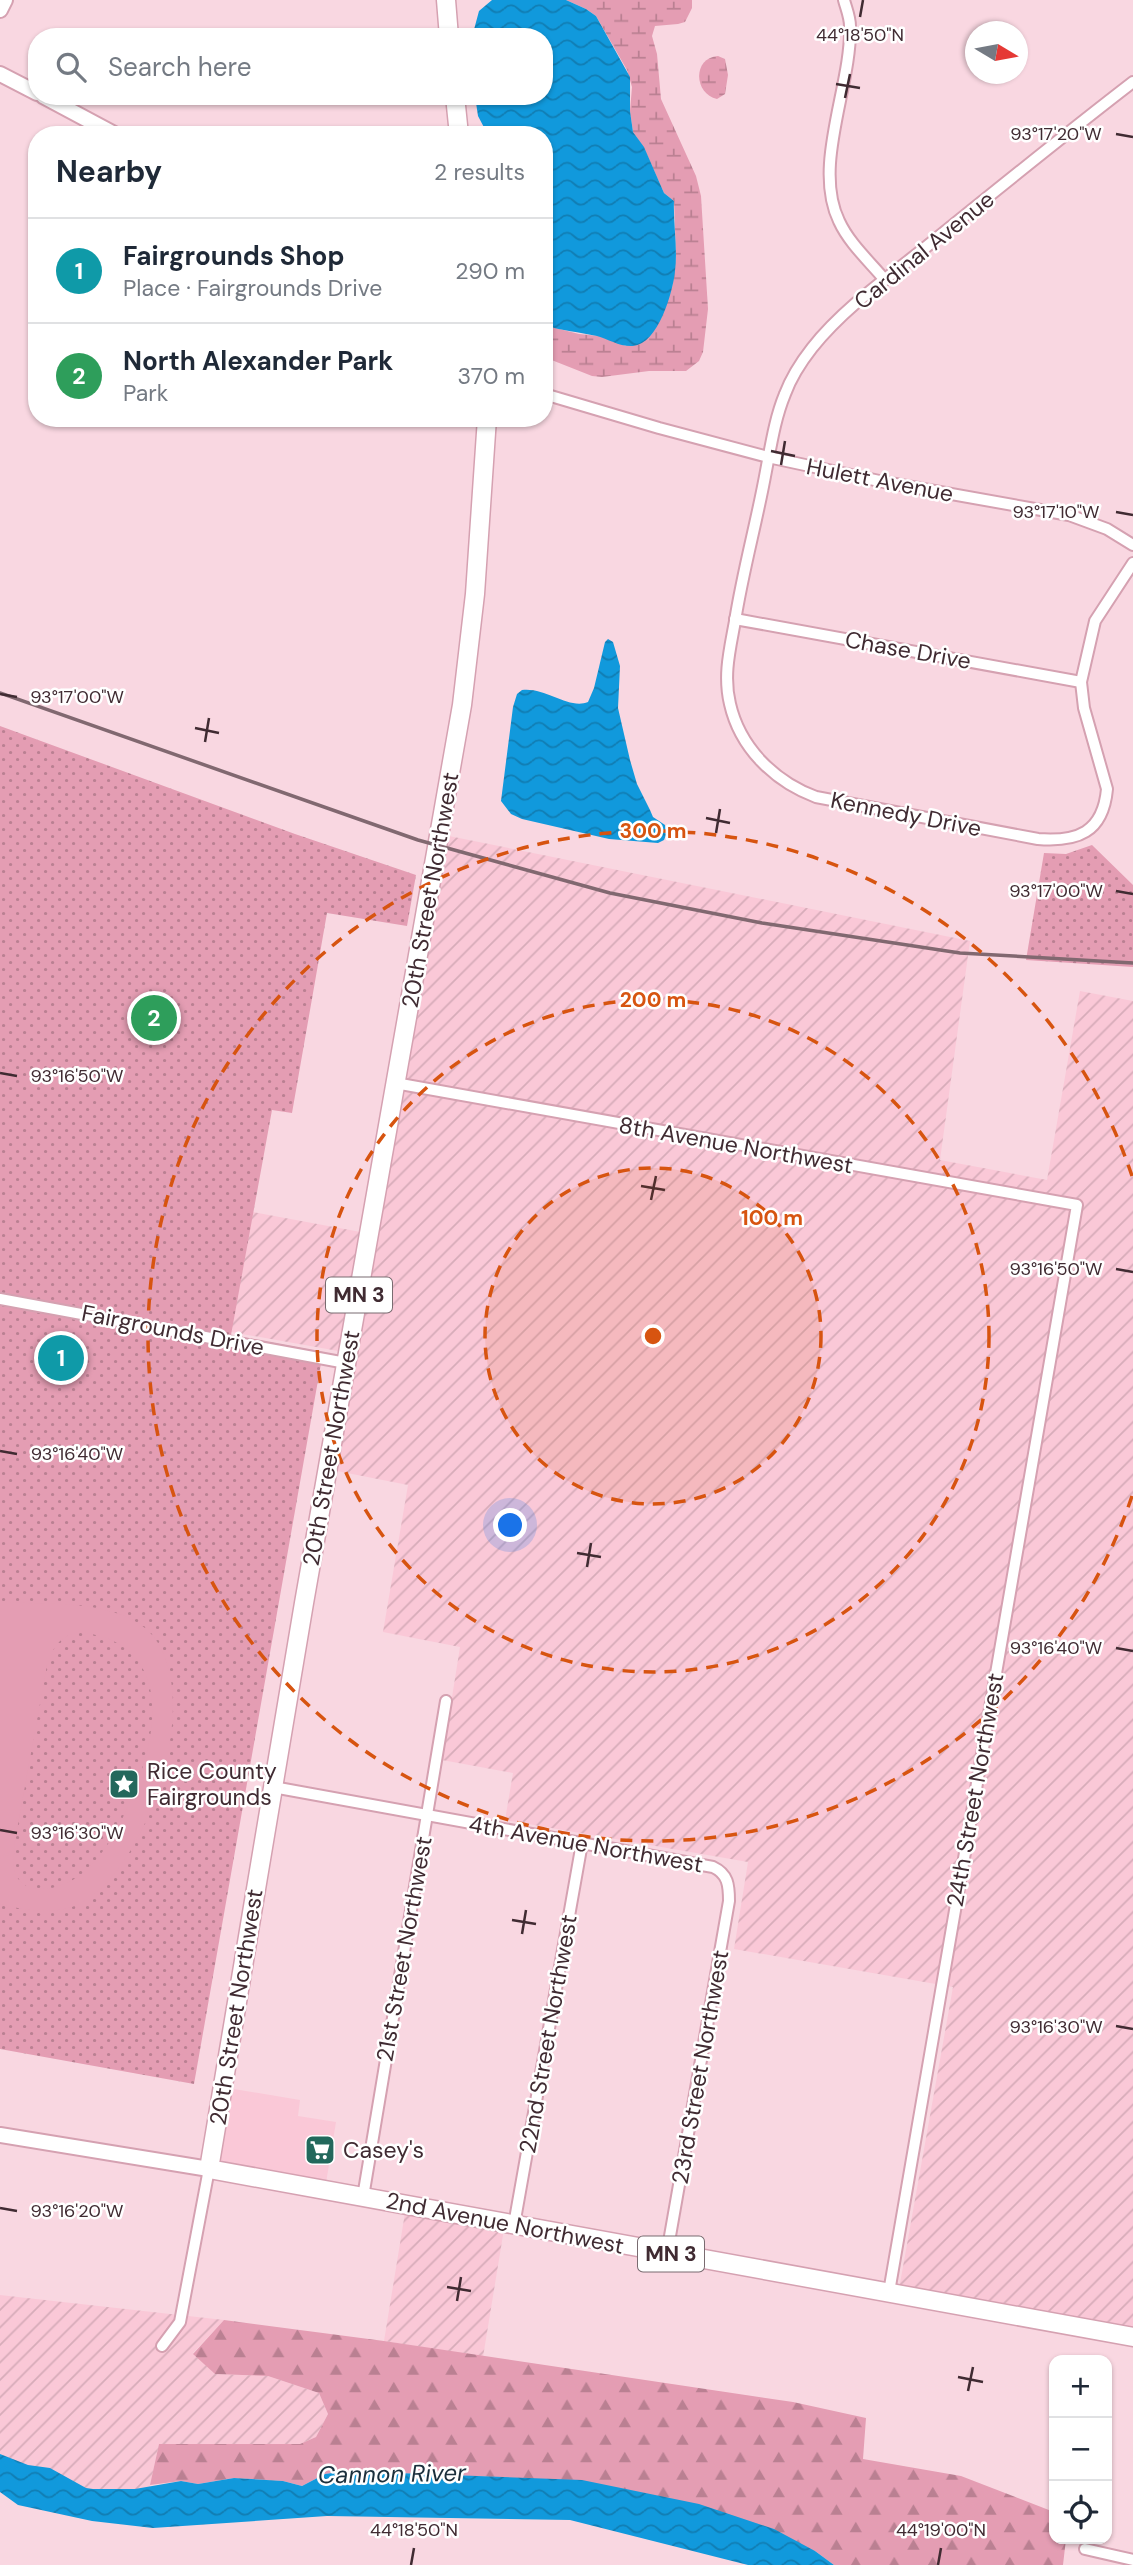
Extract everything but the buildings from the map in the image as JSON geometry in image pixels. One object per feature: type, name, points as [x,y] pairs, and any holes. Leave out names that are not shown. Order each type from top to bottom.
[{"type":"highway","points":[[446,0],[449,28]]},
{"type":"highway","points":[[456,105],[458,126]]},
{"type":"highway","name":"20th Street Northwest","points":[[209,2169],[466,678],[476,582],[486,427]]},
{"type":"highway","name":"2nd Avenue Northwest","points":[[209,2169],[1133,2337]]},
{"type":"street","points":[[0,10],[5,0]]},
{"type":"street","points":[[844,0],[850,23],[849,46],[829,170],[830,194],[833,208],[846,233],[885,280]]},
{"type":"street","points":[[0,74],[28,88]]},
{"type":"street","name":"Cardinal Avenue","points":[[768,457],[785,394],[798,368],[826,331],[885,280],[1133,82]]},
{"type":"street","points":[[60,105],[99,126]]},
{"type":"street","name":"Hulett Avenue","points":[[553,397],[768,457],[884,482],[1069,515],[1107,529],[1133,545]]},
{"type":"street","name":"Kennedy Drive","points":[[768,457],[727,660],[726,684],[730,706],[739,729],[761,762],[792,787],[816,797],[1038,839],[1064,841],[1086,832],[1099,816],[1105,803],[1104,773],[1084,708],[1081,682],[1095,621],[1133,563]]},
{"type":"street","name":"Chase Drive","points":[[735,619],[1081,682]]},
{"type":"street","name":"8th Avenue Northwest","points":[[395,1083],[1077,1205]]},
{"type":"street","name":"24th Street Northwest","points":[[889,2292],[1077,1205]]},
{"type":"street","name":"Fairgrounds Drive","points":[[0,1299],[346,1363]]},
{"type":"street","name":"21st Street Northwest","points":[[363,2197],[446,1701]]},
{"type":"street","name":"4th Avenue Northwest","points":[[273,1787],[713,1867],[722,1872],[728,1880]]},
{"type":"street","name":"22nd Street Northwest","points":[[514,2225],[582,1843]]},
{"type":"street","name":"23rd Street Northwest","points":[[667,2253],[729,1901],[728,1880]]},
{"type":"street","name":"2nd Avenue Northwest","points":[[0,2135],[209,2169]]},
{"type":"street","name":"20th Street Northwest","points":[[162,2346],[180,2322],[209,2169]]},
{"type":"street","points":[[1085,2549],[1133,2560]]},
{"type":"shaded area","points":[[449,836],[970,941],[940,1160],[1047,1180],[1080,991],[1133,1001],[1133,2332],[899,2289],[953,1987],[734,1949],[748,1862],[505,1820],[513,1773],[442,1760],[460,1647],[383,1632],[408,1485],[337,1471]]},
{"type":"shaded area","points":[[253,1212],[366,1233],[344,1352],[231,1332]]},
{"type":"shaded area","points":[[228,2088],[300,2100],[298,2116],[336,2122],[324,2195],[215,2175]]},
{"type":"shaded area","points":[[405,2213],[504,2229],[483,2357],[384,2341]]},
{"type":"shaded area","points":[[0,2295],[224,2320],[193,2353],[215,2374],[268,2376],[319,2393],[328,2414],[316,2437],[300,2444],[159,2444],[147,2500],[52,2486],[0,2461]]},
{"type":"green space","points":[[566,0],[692,0],[692,8],[685,22],[655,26],[652,36],[657,54],[661,99],[696,176],[701,196],[708,309],[703,352],[699,361],[686,371],[649,371],[602,377],[592,376],[553,361],[553,327],[599,336],[626,346],[672,288],[676,256],[674,201],[664,193],[644,148],[633,132],[630,111],[632,87],[627,70],[596,16]]},
{"type":"green space","points":[[718,56],[725,59],[728,75],[725,94],[717,99],[704,90],[699,76],[704,63]]},
{"type":"green space","points":[[0,726],[295,834],[416,875],[407,926],[327,913],[292,1113],[272,1110],[231,1335],[323,1352],[194,2084],[0,2049]]},
{"type":"green space","points":[[1092,845],[1133,885],[1133,967],[1026,960],[1044,853],[1066,854]]},
{"type":"green space","points":[[0,1602],[76,1605],[114,1612],[145,1628],[164,1654],[172,1689],[172,1729],[164,1772],[149,1814],[130,1851],[108,1882],[83,1902],[52,1911],[21,1909],[0,1904]],"holes":[[[80,1632],[110,1639],[130,1653],[144,1671],[151,1692],[152,1716],[143,1767],[120,1824],[93,1864],[77,1877],[58,1886],[48,1889],[28,1887],[20,1882],[15,1873],[15,1841],[47,1665],[55,1647],[67,1636]]]},
{"type":"green space","points":[[224,2320],[793,2402],[866,2418],[863,2459],[961,2476],[1049,2510],[1049,2544],[1065,2544],[1063,2565],[834,2565],[815,2551],[496,2477],[346,2471],[325,2474],[302,2486],[283,2481],[234,2478],[198,2484],[181,2481],[150,2485],[159,2444],[300,2444],[316,2437],[328,2414],[319,2393],[268,2376],[215,2374],[193,2354]]},
{"type":"water","points":[[492,0],[566,0],[596,16],[630,77],[633,132],[644,147],[664,193],[674,201],[674,280],[663,316],[642,343],[623,345],[597,336],[553,327],[553,126],[483,126],[476,105],[553,105],[553,28],[474,28],[479,11]]},
{"type":"water","points":[[608,639],[613,642],[620,666],[618,708],[637,784],[653,817],[665,825],[666,835],[664,840],[658,843],[609,839],[522,819],[511,814],[501,801],[517,694],[522,690],[531,690],[573,703],[588,702]]},
{"type":"water","name":"Cannon River","points":[[0,2454],[28,2465],[50,2468],[86,2488],[93,2489],[135,2489],[181,2481],[198,2484],[234,2478],[283,2481],[302,2486],[325,2474],[346,2471],[582,2480],[699,2504],[774,2529],[815,2551],[834,2565],[748,2565],[570,2520],[327,2516],[153,2528],[92,2521],[18,2505],[0,2492]]},
{"type":"railway","points":[[0,693],[418,840],[610,893],[762,923],[960,953],[1133,963]]},
{"type":"place","name":"North Alexander Park","points":[[154,1018]]},
{"type":"place","name":"Fairgrounds Shop","points":[[61,1358]]},
{"type":"place","name":"Rice County Fairgrounds","points":[[124,1784]]},
{"type":"place","name":"Casey's","points":[[320,2150]]}]
